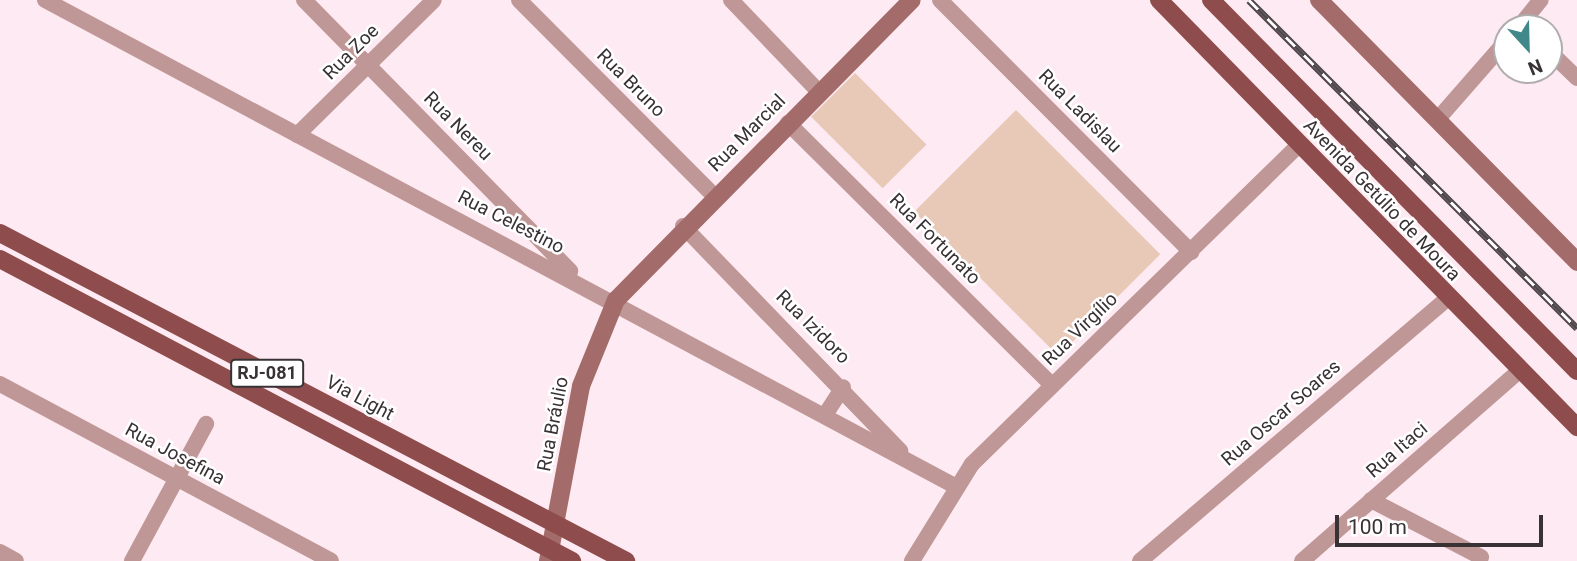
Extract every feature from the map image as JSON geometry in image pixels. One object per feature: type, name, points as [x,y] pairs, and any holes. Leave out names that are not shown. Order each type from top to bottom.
[{"type":"main road","name":"Avenida Getúlio de Moura","points":[[1158,0],[1577,427]]},
{"type":"main road","name":"Avenida Getúlio de Moura","points":[[1211,0],[1577,371]]},
{"type":"main road","name":"Via Light","points":[[0,233],[626,561]]},
{"type":"main road","name":"RJ-081","points":[[0,259],[571,560]]},
{"type":"street","name":"Rua Celestino","points":[[45,0],[616,300],[954,486]]},
{"type":"street","name":"Rua Nereu","points":[[304,0],[580,282]]},
{"type":"street","name":"Rua Zoe","points":[[298,135],[434,0]]},
{"type":"street","name":"Rua Bruno","points":[[519,0],[714,196]]},
{"type":"street","points":[[730,0],[820,92]]},
{"type":"street","name":"Rua Marcial","points":[[616,300],[683,226],[912,0]]},
{"type":"street","name":"Rua Ladislau","points":[[940,0],[1191,252]]},
{"type":"street","points":[[1319,0],[1577,262]]},
{"type":"street","points":[[1437,120],[1493,56]]},
{"type":"street","points":[[1563,64],[1577,78]]},
{"type":"street","name":"Rua Fortunato","points":[[788,123],[1052,386]]},
{"type":"street","name":"Rua Virgílio","points":[[912,561],[954,486],[1052,386],[1299,145]]},
{"type":"street","name":"Rua Izidoro","points":[[683,226],[843,387],[910,462]]},
{"type":"street","name":"Rua Oscar Soares","points":[[1140,561],[1449,297]]},
{"type":"street","name":"Rua Bráulio","points":[[548,561],[580,386],[616,300]]},
{"type":"street","name":"Rua Itaci","points":[[1302,561],[1520,370]]},
{"type":"street","name":"Rua Josefina","points":[[0,384],[331,561]]},
{"type":"street","points":[[825,415],[843,387]]},
{"type":"street","points":[[132,561],[206,424]]},
{"type":"street","points":[[1371,500],[1480,558]]},
{"type":"street","points":[[0,552],[16,561]]},
{"type":"shaded area","points":[[855,73],[926,144],[883,188],[811,117]]},
{"type":"shaded area","points":[[1016,110],[1160,254],[1058,356],[914,212]]},
{"type":"railway","points":[[1249,0],[1577,328]]}]
